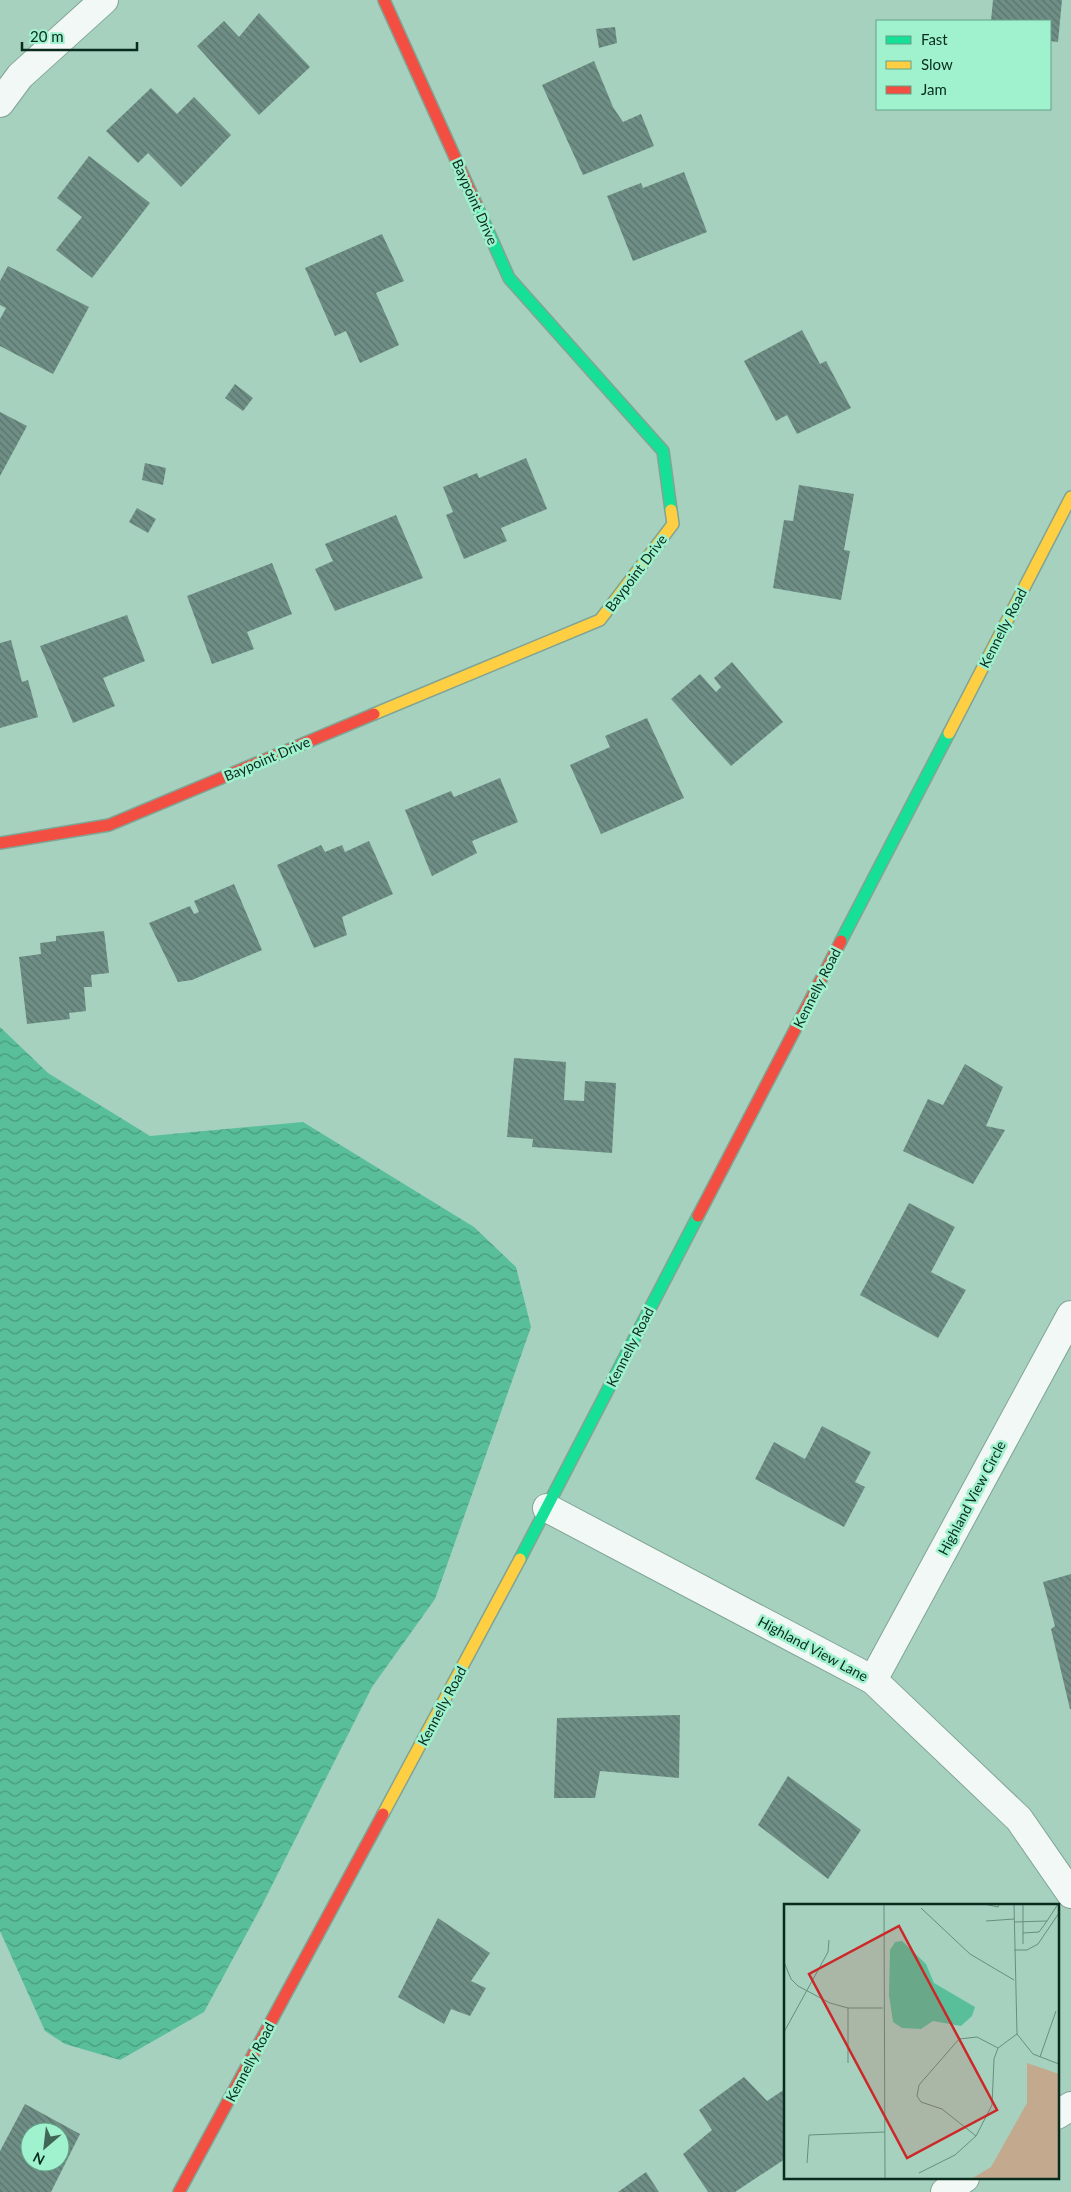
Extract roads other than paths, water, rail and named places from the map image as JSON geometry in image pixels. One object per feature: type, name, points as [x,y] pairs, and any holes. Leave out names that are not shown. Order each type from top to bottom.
[{"type":"street","points":[[0,103],[20,76],[104,0]]},
{"type":"street","name":"Baypoint Drive","points":[[0,843],[109,825],[600,620],[673,524],[663,451],[509,278],[384,0]]},
{"type":"street","name":"Kennelly Road","points":[[179,2192],[547,1508],[1071,497]]},
{"type":"street","name":"Highland View Circle","points":[[873,1680],[1071,1315]]},
{"type":"street","name":"Highland View Lane","points":[[547,1508],[873,1680],[1019,1819],[1071,1894]]},
{"type":"street","points":[[1058,2115],[1071,2106]]},
{"type":"street","points":[[945,2192],[962,2180]]},
{"type":"water","points":[[0,1027],[48,1073],[150,1136],[303,1122],[474,1227],[516,1267],[531,1327],[435,1599],[372,1687],[260,1909],[204,2012],[120,2060],[65,2044],[45,2031],[0,1931]]}]
